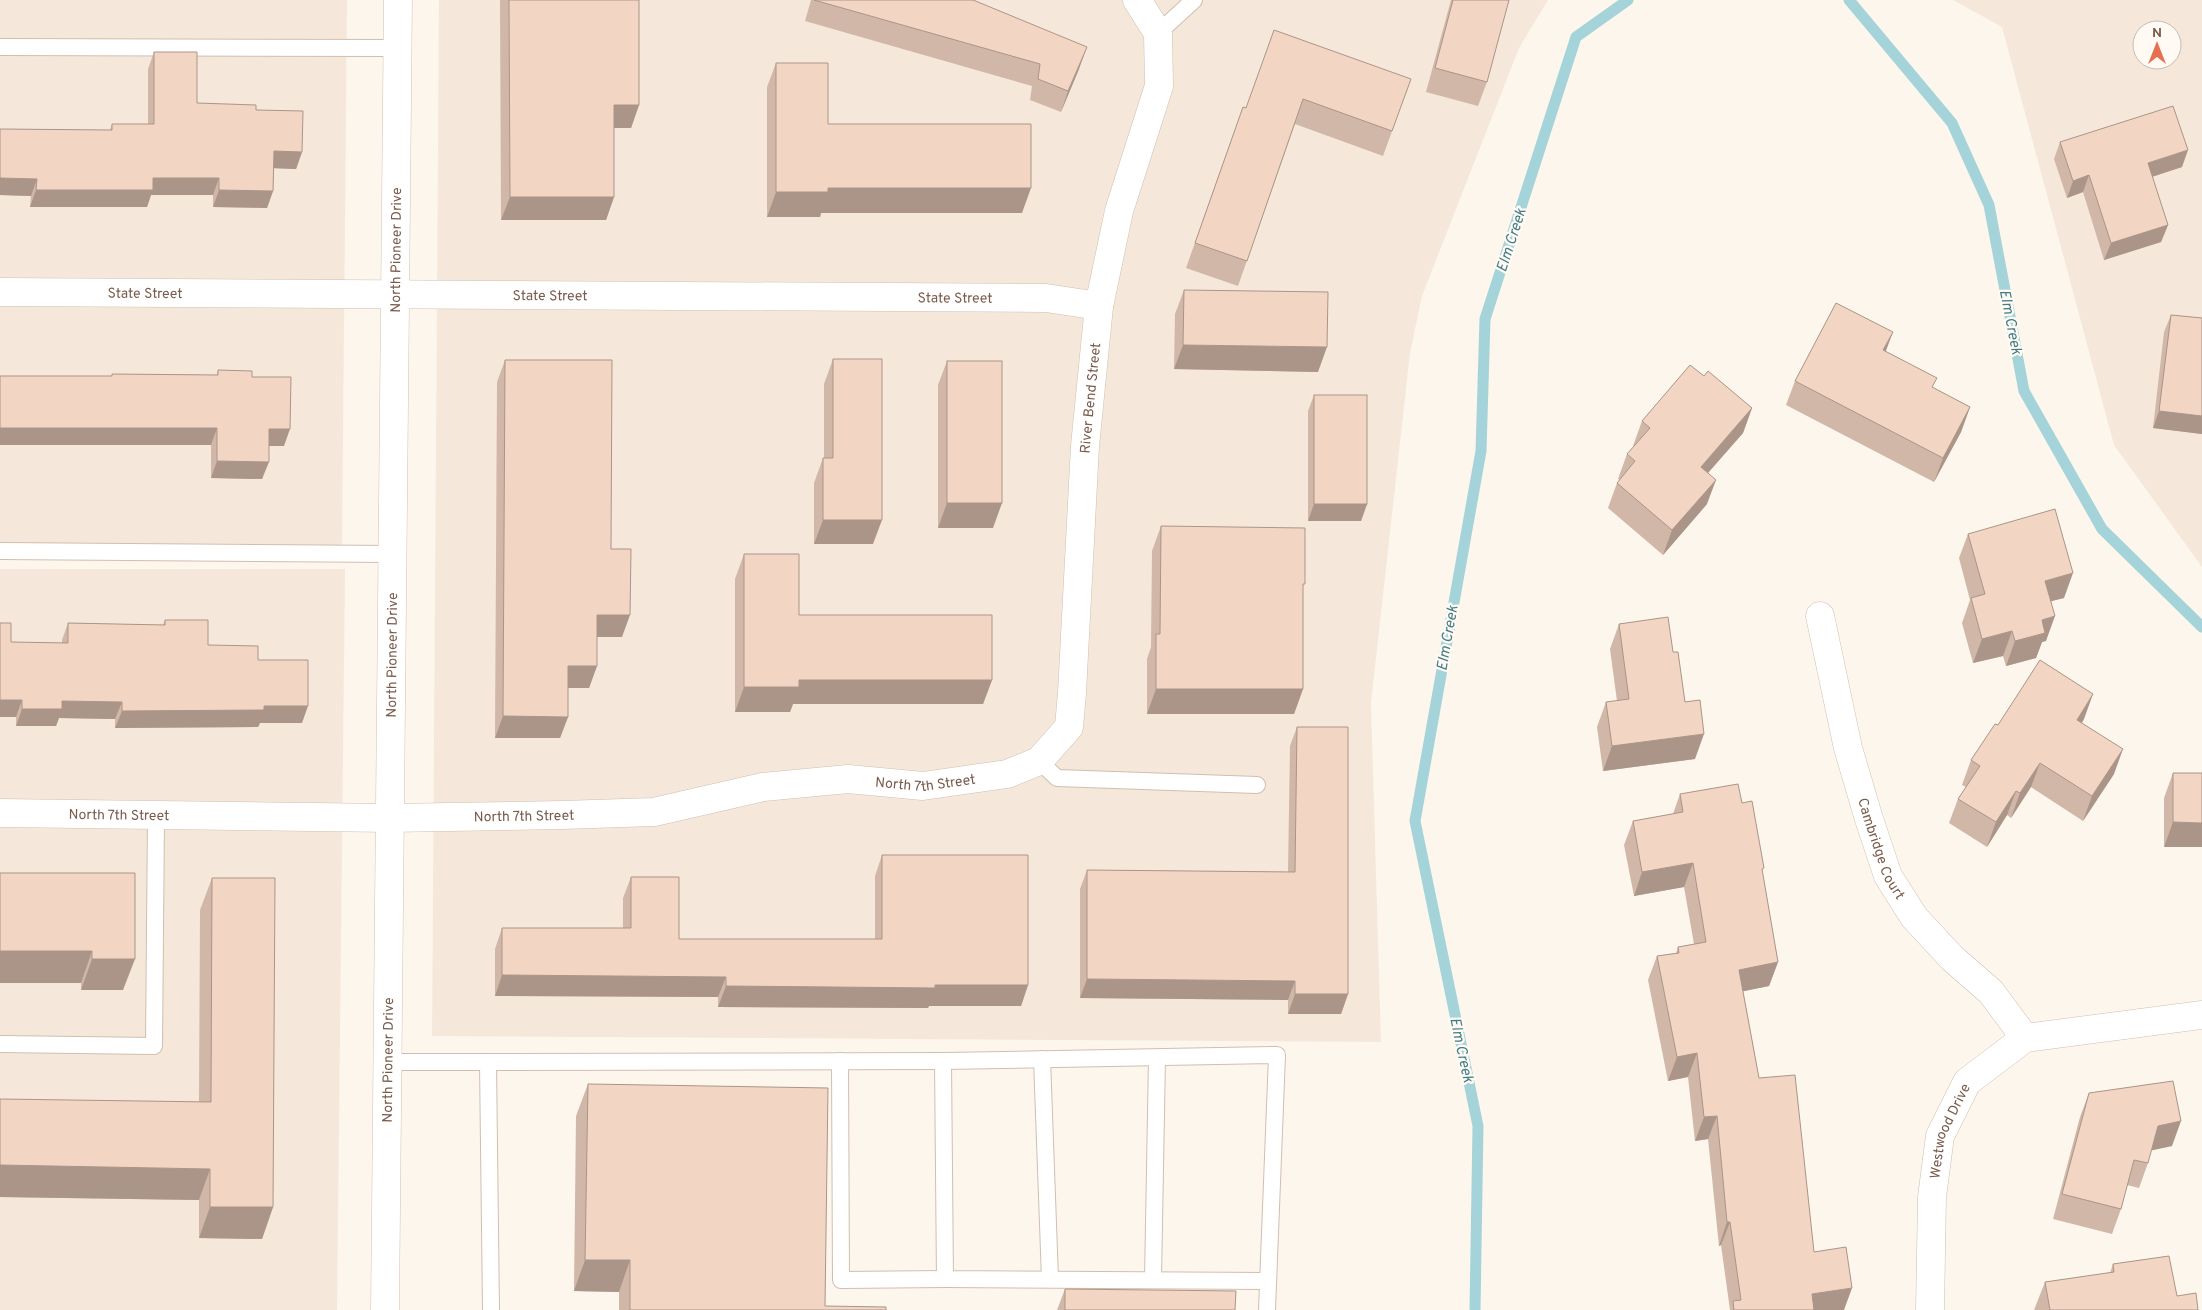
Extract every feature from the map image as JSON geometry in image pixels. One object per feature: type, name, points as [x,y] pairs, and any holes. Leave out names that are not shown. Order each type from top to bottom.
[{"type":"street","name":"North Pioneer Drive","points":[[385,1310],[398,0]]},
{"type":"street","points":[[1137,0],[1158,32]]},
{"type":"street","name":"River Bend Street","points":[[1039,761],[1069,727],[1085,446],[1099,306],[1119,211],[1159,86],[1158,32]]},
{"type":"street","name":"State Street","points":[[0,292],[1046,298],[1099,306]]},
{"type":"street","name":"Cambridge Court","points":[[1820,616],[1848,748],[1888,876],[1914,917],[1952,958],[1991,992],[2025,1038]]},
{"type":"street","name":"North 7th Street","points":[[0,814],[389,818],[654,812],[763,787],[848,779],[923,786],[1007,774],[1039,761]]},
{"type":"street","name":"Westwood Drive","points":[[1930,1310],[1932,1197],[1940,1136],[1967,1082],[2025,1038],[2202,1015]]},
{"type":"lane","points":[[1158,32],[1194,0]]},
{"type":"lane","points":[[0,47],[398,48]]},
{"type":"lane","points":[[0,550],[392,554]]},
{"type":"lane","points":[[1039,761],[1058,778],[1257,785]]},
{"type":"lane","points":[[0,1044],[154,1046],[156,815]]},
{"type":"lane","points":[[388,1062],[943,1061],[1277,1054],[1267,1310]]},
{"type":"lane","points":[[1153,1279],[1157,1058]]},
{"type":"lane","points":[[1042,1059],[1050,1279]]},
{"type":"lane","points":[[840,1061],[841,1280],[1153,1279],[1268,1281]]},
{"type":"lane","points":[[943,1061],[945,1279]]},
{"type":"lane","points":[[488,1062],[491,1310]]},
{"type":"shaded area","points":[[0,0],[347,0],[342,546],[0,544]]},
{"type":"shaded area","points":[[439,0],[1548,0],[1519,48],[1422,296],[1410,353],[1371,703],[1381,1042],[432,1036]]},
{"type":"shaded area","points":[[1953,0],[2202,0],[2202,567],[2114,445],[2002,27]]},
{"type":"shaded area","points":[[0,569],[345,569],[337,1310],[0,1310]]},
{"type":"building","points":[[509,0],[639,0],[639,105],[614,105],[614,197],[510,197]]},
{"type":"building","points":[[814,0],[973,0],[1087,47],[1068,91],[1038,79],[1040,64]]},
{"type":"building","points":[[1453,0],[1509,0],[1487,82],[1435,68]]},
{"type":"building","points":[[1274,30],[1411,79],[1392,131],[1303,99],[1247,261],[1195,243],[1243,107],[1246,108]]},
{"type":"building","points":[[154,52],[197,52],[197,103],[256,105],[256,110],[303,111],[302,152],[274,151],[273,191],[219,190],[219,178],[153,178],[153,190],[36,190],[37,179],[0,178],[0,129],[112,130],[112,124],[154,124]]},
{"type":"building","points":[[776,63],[828,63],[828,124],[1031,124],[1031,188],[828,188],[828,192],[776,192]]},
{"type":"building","points":[[2173,106],[2188,150],[2148,163],[2168,225],[2111,243],[2089,175],[2073,181],[2060,142]]},
{"type":"building","points":[[1184,290],[1328,292],[1327,347],[1183,345]]},
{"type":"building","points":[[1836,303],[1893,332],[1883,350],[1937,378],[1932,387],[1970,407],[1943,458],[1795,381]]},
{"type":"building","points":[[2171,315],[2202,318],[2202,416],[2159,411]]},
{"type":"building","points":[[833,359],[882,359],[882,520],[823,520],[823,458],[833,458]]},
{"type":"building","points":[[505,360],[612,360],[611,549],[631,549],[630,615],[597,615],[597,666],[568,666],[568,717],[503,716]]},
{"type":"building","points":[[947,361],[1002,361],[1002,503],[947,503]]},
{"type":"building","points":[[1690,365],[1704,376],[1708,371],[1752,408],[1701,467],[1716,480],[1672,530],[1617,483],[1635,461],[1627,454],[1650,428],[1642,421]]},
{"type":"building","points":[[218,370],[252,371],[252,377],[291,377],[290,429],[269,429],[269,462],[217,461],[217,428],[0,428],[0,376],[218,375]]},
{"type":"building","points":[[1314,395],[1367,395],[1367,504],[1314,504]]},
{"type":"building","points":[[2055,509],[2073,573],[2045,581],[2055,616],[2042,620],[2045,633],[2015,641],[2012,631],[1982,639],[1971,598],[1985,594],[1968,534]]},
{"type":"building","points":[[1161,526],[1305,528],[1303,689],[1156,689],[1156,634],[1160,634]]},
{"type":"building","points":[[744,554],[799,554],[799,615],[992,615],[992,680],[799,680],[799,687],[744,687]]},
{"type":"building","points":[[1668,617],[1673,652],[1678,652],[1685,702],[1700,700],[1704,734],[1612,746],[1606,702],[1629,699],[1619,624]]},
{"type":"building","points":[[165,620],[208,620],[208,645],[258,646],[258,660],[308,660],[308,706],[264,706],[264,710],[122,711],[122,702],[62,701],[62,709],[22,709],[22,700],[0,700],[0,623],[11,623],[11,642],[68,643],[68,623],[165,625]]},
{"type":"building","points":[[2040,660],[2093,694],[2077,720],[2123,749],[2092,796],[2040,763],[2020,793],[2016,791],[1996,822],[1958,799],[1980,766],[1971,760],[1995,724],[1998,725]]},
{"type":"building","points":[[1297,727],[1348,727],[1348,994],[1295,994],[1295,981],[1087,979],[1087,870],[1295,872]]},
{"type":"building","points":[[2173,773],[2202,773],[2202,823],[2173,822]]},
{"type":"building","points":[[1738,784],[1742,803],[1752,801],[1778,962],[1739,970],[1759,1078],[1795,1075],[1814,1252],[1846,1247],[1852,1288],[1812,1294],[1814,1310],[1734,1310],[1733,1301],[1741,1300],[1730,1222],[1727,1222],[1717,1116],[1704,1117],[1697,1053],[1677,1057],[1657,956],[1679,953],[1678,947],[1706,942],[1693,863],[1642,872],[1633,821],[1683,812],[1680,794]]},
{"type":"building","points":[[882,855],[1028,855],[1028,985],[935,985],[935,988],[726,986],[726,977],[502,975],[502,928],[631,928],[631,877],[679,877],[679,939],[882,939]]},
{"type":"building","points":[[0,873],[135,873],[135,959],[92,959],[92,951],[0,951]]},
{"type":"building","points":[[212,878],[275,878],[273,1207],[210,1207],[210,1169],[0,1165],[0,1099],[211,1102]]},
{"type":"building","points":[[2173,1081],[2181,1121],[2158,1126],[2148,1163],[2134,1160],[2121,1209],[2062,1194],[2089,1093]]},
{"type":"building","points":[[588,1084],[828,1088],[825,1306],[886,1307],[886,1310],[630,1310],[630,1260],[585,1260]]},
{"type":"building","points":[[2169,1256],[2177,1296],[2196,1293],[2198,1310],[2050,1310],[2045,1282],[2114,1272],[2113,1264]]},
{"type":"building","points":[[1065,1289],[1236,1291],[1235,1310],[1065,1310]]},
{"type":"waterway","name":"Elm Creek","points":[[1475,1310],[1478,1126],[1415,821],[1481,451],[1485,319],[1576,37],[1628,0]]},
{"type":"waterway","name":"Elm Creek","points":[[1849,0],[1952,123],[1989,205],[2024,391],[2102,529],[2202,627]]}]
